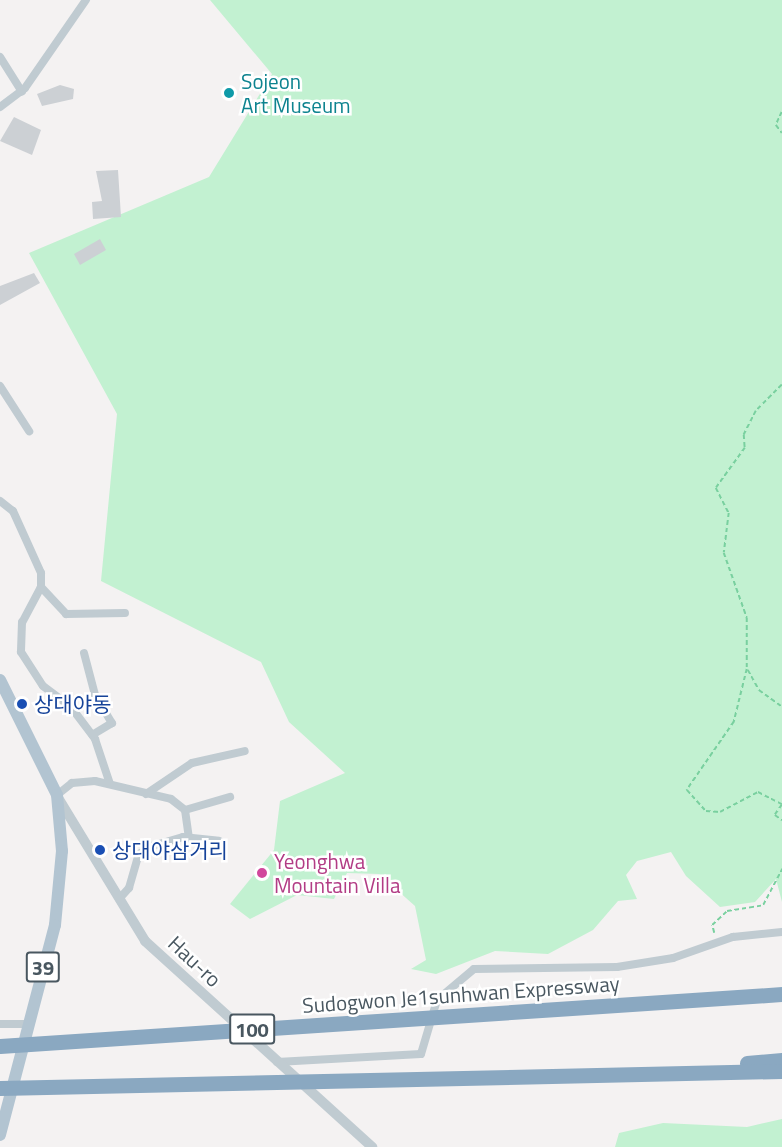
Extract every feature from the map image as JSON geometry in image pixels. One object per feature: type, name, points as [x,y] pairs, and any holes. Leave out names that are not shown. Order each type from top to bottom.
[{"type":"highway","name":"Sudogwon Je1sunhwan Expressway","points":[[0,1046],[782,994]]},
{"type":"highway","points":[[693,1069],[782,1059]]},
{"type":"highway","points":[[0,1088],[693,1069],[782,1071]]},
{"type":"main road","name":"39","points":[[0,680],[57,795],[62,851],[55,925],[0,1135]]},
{"type":"street","points":[[0,107],[22,92],[86,0]]},
{"type":"street","points":[[0,57],[22,92]]},
{"type":"street","points":[[0,386],[29,432]]},
{"type":"street","points":[[0,501],[13,511],[41,573],[41,587],[22,622],[21,652],[42,686],[71,707],[92,735],[110,784]]},
{"type":"street","points":[[41,587],[66,614],[125,613]]},
{"type":"street","points":[[84,653],[95,695],[112,723],[92,735]]},
{"type":"street","points":[[146,794],[192,763],[245,751]]},
{"type":"street","points":[[57,795],[72,783],[110,784],[171,799],[185,810],[189,837]]},
{"type":"street","name":"Hau-ro","points":[[57,795],[119,899],[158,954],[372,1147]]},
{"type":"street","points":[[185,810],[230,797]]},
{"type":"street","points":[[119,899],[129,888],[139,854],[189,837],[219,841]]},
{"type":"street","points":[[278,1062],[420,1054],[437,1000],[474,969],[617,967],[673,958],[718,942],[782,932]]},
{"type":"street","points":[[0,1024],[28,1024]]},
{"type":"path","points":[[782,112],[776,125],[782,133]]},
{"type":"path","points":[[782,385],[756,411],[744,435],[745,448],[716,488],[729,513],[724,554],[747,618],[747,669],[735,722],[687,790],[706,811],[720,812],[758,792],[782,804],[776,815],[782,820]]},
{"type":"path","points":[[747,669],[759,690],[782,707]]},
{"type":"path","points":[[718,942],[712,925],[727,911],[763,905],[782,869]]},
{"type":"green space","points":[[210,0],[782,0],[782,902],[776,879],[755,902],[720,907],[686,876],[671,852],[637,861],[626,875],[637,899],[618,901],[593,930],[548,954],[495,951],[436,974],[411,969],[426,960],[415,906],[379,874],[347,873],[334,899],[297,895],[250,919],[230,904],[274,850],[280,801],[345,773],[289,722],[261,662],[101,581],[117,414],[29,253],[209,177],[272,74]]},
{"type":"green space","points":[[782,1119],[782,1147],[615,1147],[619,1133],[663,1123],[747,1127]]},
{"type":"building","points":[[60,85],[74,89],[73,99],[42,106],[37,94]]},
{"type":"building","points":[[14,117],[41,130],[32,155],[0,141]]},
{"type":"building","points":[[118,170],[121,217],[93,219],[92,202],[102,201],[96,171]]},
{"type":"building","points":[[100,239],[106,250],[80,265],[74,254]]},
{"type":"building","points":[[34,273],[40,283],[0,305],[0,286]]},
{"type":"place","name":"Sojeon Art Museum","points":[[229,93]]},
{"type":"place","name":"상대야동","points":[[22,704]]},
{"type":"place","name":"상대야삼거리","points":[[100,850]]},
{"type":"place","name":"Yeonghwa Mountain Villa","points":[[262,873]]}]
